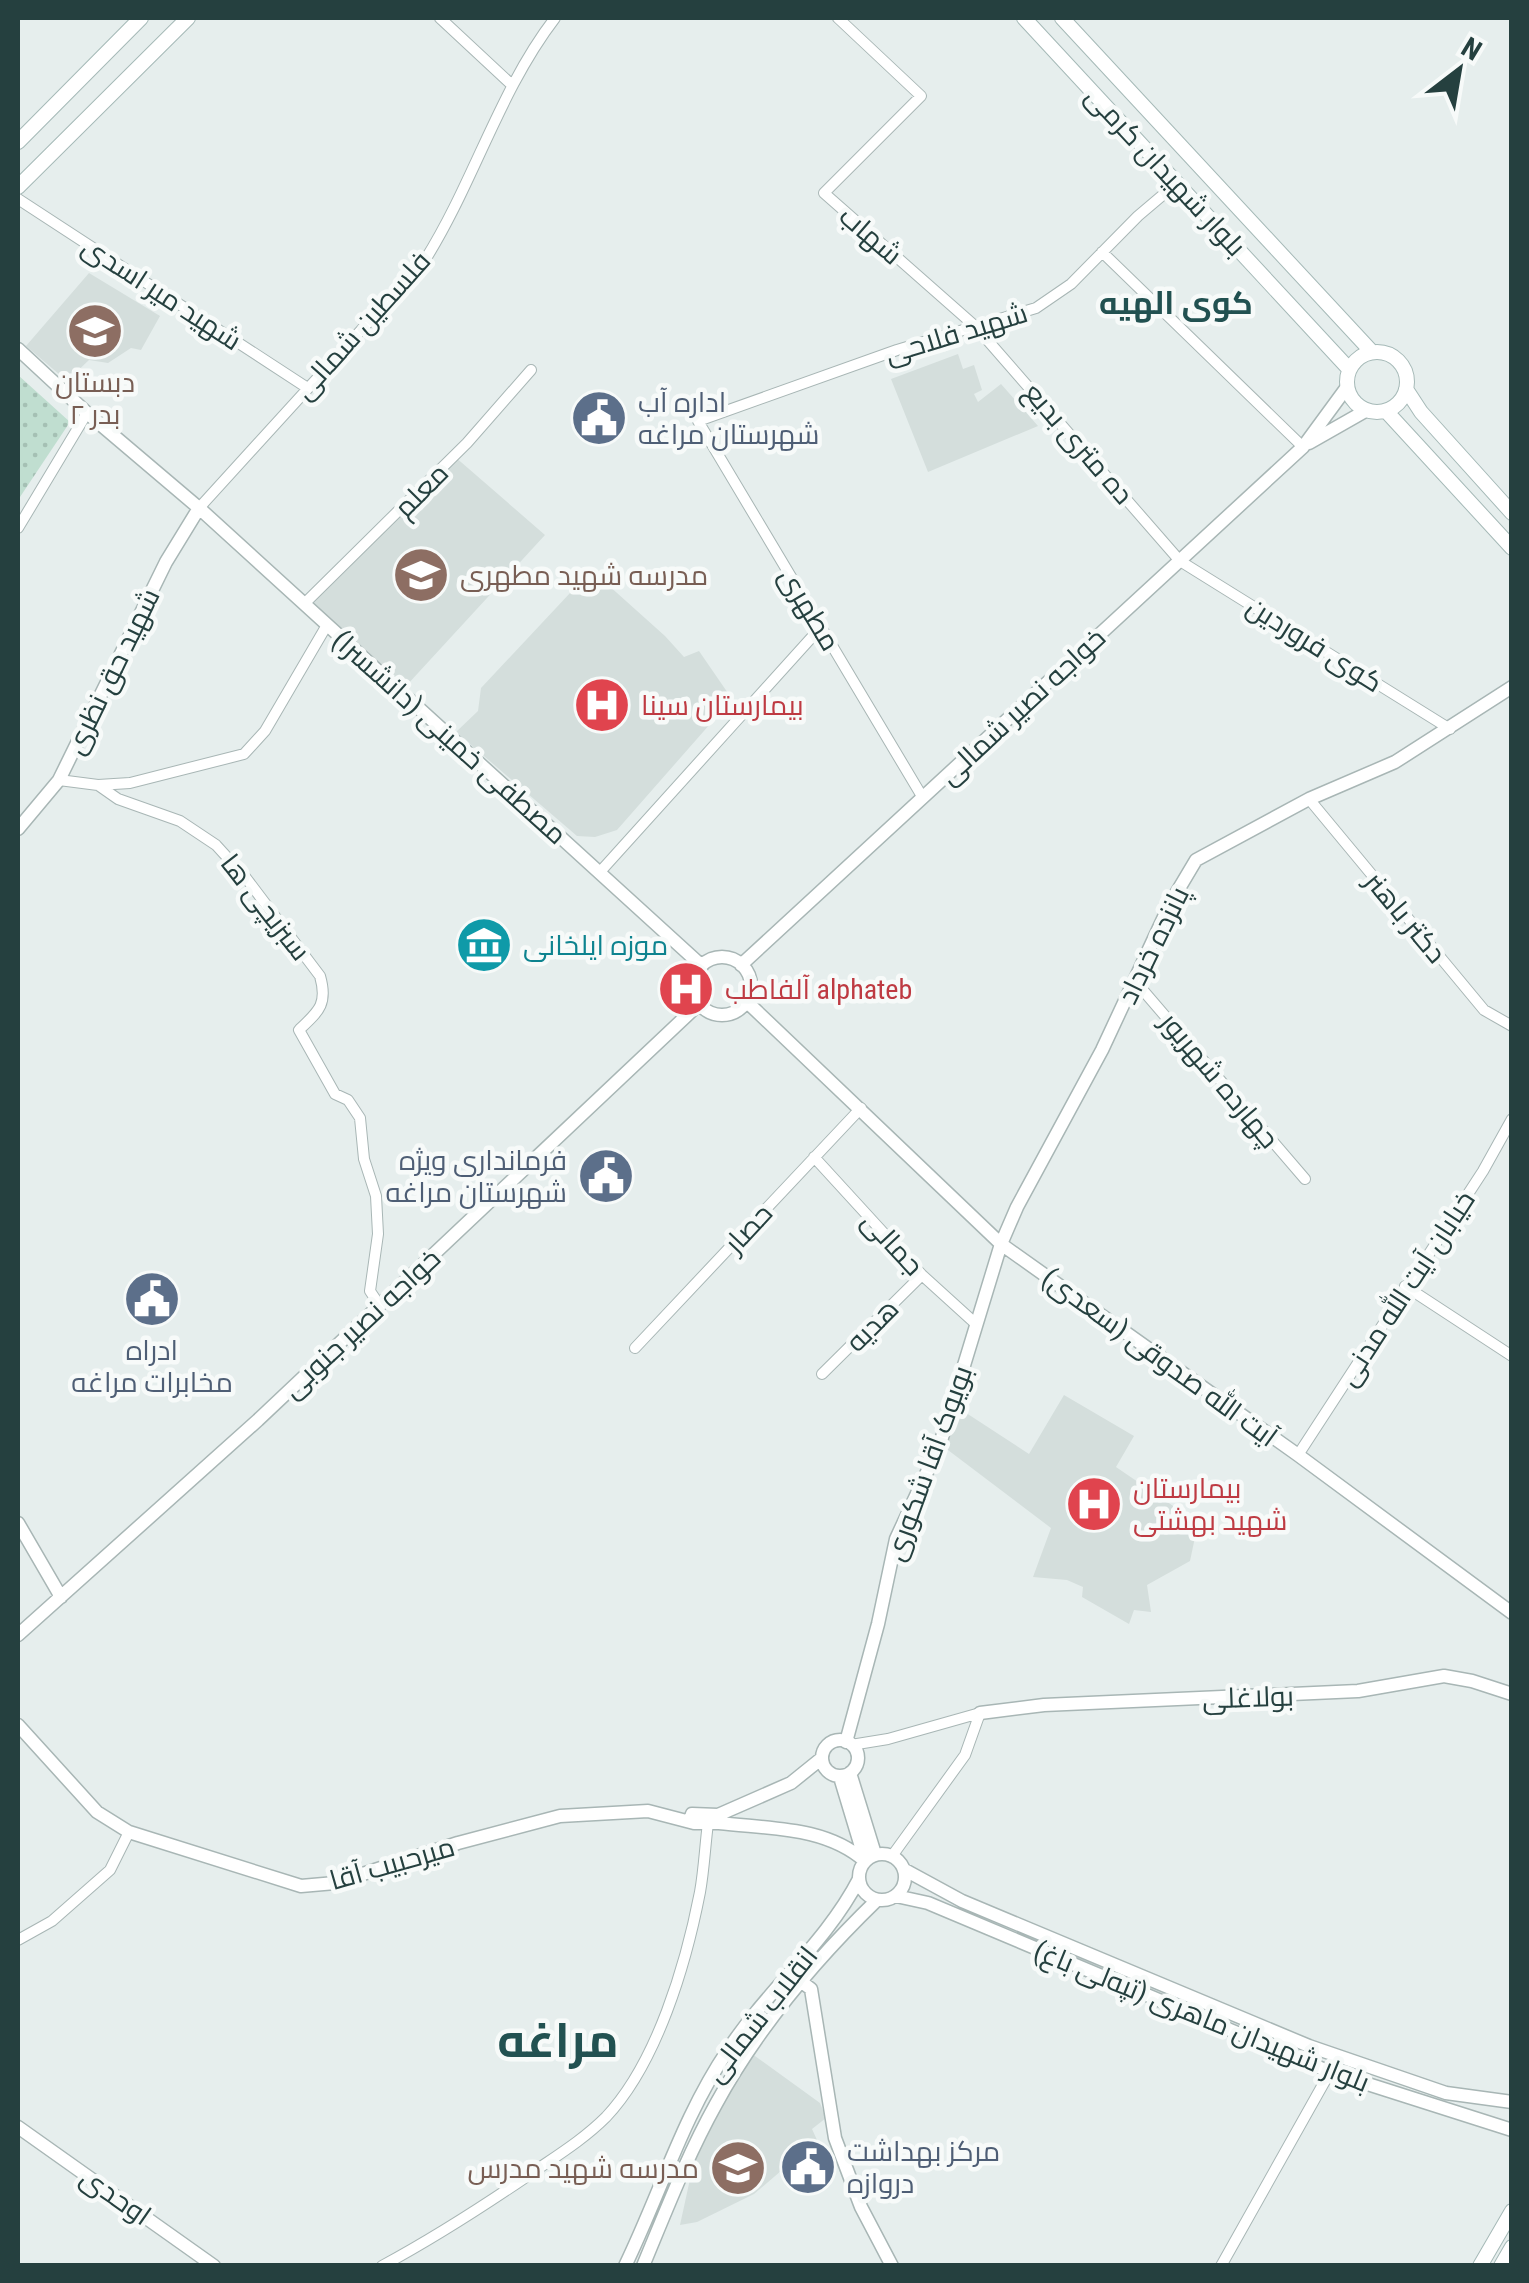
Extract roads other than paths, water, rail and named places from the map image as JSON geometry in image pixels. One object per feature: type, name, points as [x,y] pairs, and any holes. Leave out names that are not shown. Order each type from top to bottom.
[{"type":"main road","points":[[18,142],[141,18]]},
{"type":"main road","points":[[18,188],[188,18]]},
{"type":"main road","name":"بلوار شهیدان کرمی","points":[[1024,18],[1349,369]]},
{"type":"main road","name":"بلوار شهیدان کرمی","points":[[1062,18],[1372,352]]},
{"type":"main road","points":[[1298,313],[1313,316],[1321,306],[1320,294]]},
{"type":"main road","points":[[1406,389],[1399,402],[1386,411],[1367,410],[1352,400],[1347,387],[1349,369],[1356,360],[1372,352],[1382,352],[1399,361],[1406,389],[1421,412],[1512,513]]},
{"type":"main road","points":[[1386,411],[1512,548]]},
{"type":"main road","points":[[1480,2266],[1512,2211]]},
{"type":"main road","points":[[1501,2266],[1512,2248]]},
{"type":"street","points":[[440,18],[512,85]]},
{"type":"street","name":"فلسطین شمالی","points":[[199,508],[425,260],[450,220],[512,85],[532,48],[555,18]]},
{"type":"street","name":"شهاب","points":[[838,18],[921,96],[824,193],[976,327]]},
{"type":"street","name":"شهید فلاحی","points":[[698,421],[898,350],[1036,308],[1071,284],[1177,182]]},
{"type":"street","name":"شهید میر اسدی","points":[[18,199],[306,387]]},
{"type":"street","points":[[1102,252],[1303,447]]},
{"type":"street","name":"ده متری بدیع","points":[[976,327],[1180,560]]},
{"type":"street","name":"مصطفی خمینی (دانشسرا)","points":[[18,349],[199,508],[702,966]]},
{"type":"street","name":"معلم","points":[[304,604],[468,443],[531,370]]},
{"type":"street","points":[[1303,447],[1347,387]]},
{"type":"street","points":[[1303,447],[1367,410]]},
{"type":"street","points":[[18,528],[87,413]]},
{"type":"street","name":"مطهری","points":[[698,421],[923,798]]},
{"type":"street","name":"خواجه نصیر شمالی","points":[[741,966],[1303,447]]},
{"type":"street","name":"شهید حق نظری","points":[[18,829],[24,810],[59,780],[166,562],[199,508]]},
{"type":"street","name":"کوی فروردین","points":[[1180,560],[1450,729]]},
{"type":"street","points":[[59,780],[98,785],[130,783],[244,754],[265,731],[328,625]]},
{"type":"street","points":[[599,872],[821,627]]},
{"type":"street","name":"پانزده خرداد","points":[[1002,1244],[1017,1207],[1135,982],[1171,902],[1196,860],[1309,799],[1395,762],[1512,687]]},
{"type":"street","name":"سبزیچی ها","points":[[98,785],[118,799],[180,821],[216,845],[320,976],[325,994],[321,1006],[299,1030],[335,1094],[348,1100],[360,1118],[364,1159],[376,1196],[378,1234],[370,1291],[380,1306]]},
{"type":"street","name":"دکتر باهنر","points":[[1309,799],[1484,1010],[1512,1026]]},
{"type":"street","points":[[717,958],[734,960],[741,966],[749,979],[746,1001],[740,1009],[722,1015],[705,1010],[695,997],[694,980],[702,966],[717,958]]},
{"type":"street","name":"چهارده شهریور","points":[[1135,982],[1305,1178]]},
{"type":"street","name":"آیت الله صدوقی (سعدی)","points":[[746,1001],[1002,1244],[1512,1613]]},
{"type":"street","name":"خواجه نصیر جنوبی","points":[[18,1635],[380,1306],[699,1004]]},
{"type":"street","name":"حصار","points":[[636,1348],[862,1108]]},
{"type":"street","name":"خیابان آیت الله مدنی","points":[[1298,1455],[1483,1171],[1512,1118]]},
{"type":"street","name":"جمالی","points":[[814,1157],[922,1275],[976,1324]]},
{"type":"street","name":"بویوک آقا شکوری","points":[[849,1743],[896,1538],[940,1444],[1002,1244]]},
{"type":"street","name":"هدیه","points":[[822,1374],[922,1275]]},
{"type":"street","points":[[1405,1286],[1512,1356]]},
{"type":"street","points":[[18,1524],[62,1597]]},
{"type":"street","name":"بولاغلی","points":[[849,1743],[888,1739],[980,1712],[1044,1705],[1358,1691],[1444,1676],[1512,1694]]},
{"type":"street","points":[[870,1858],[892,1856],[966,1755],[980,1712]]},
{"type":"street","name":"میرحبیب آقا","points":[[18,1726],[97,1812],[129,1832],[301,1886],[335,1883],[458,1843],[560,1816],[648,1811],[827,1837],[870,1858]]},
{"type":"street","points":[[382,2266],[444,2232],[581,2140],[608,2115],[652,2042],[678,1978],[700,1890],[706,1820],[791,1783],[822,1758],[830,1744],[849,1743],[858,1759],[845,1775]]},
{"type":"street","points":[[822,1758],[825,1769],[845,1775]]},
{"type":"street","points":[[845,1775],[870,1858],[859,1879],[865,1892],[877,1900],[896,1896],[905,1884],[905,1870],[892,1856]]},
{"type":"street","points":[[18,1940],[52,1921],[110,1870],[129,1832]]},
{"type":"street","name":"بلوار شهیدان ماهری (تپه‌لی باغ)","points":[[905,1870],[935,1889],[1310,2046],[1446,2093],[1512,2102]]},
{"type":"street","name":"انقلاب شمالی","points":[[625,2266],[701,2092],[762,2004],[842,1912],[859,1879]]},
{"type":"street","name":"بلوار شهیدان ماهری (تپه‌لی باغ)","points":[[896,1896],[928,1903],[1330,2072],[1512,2130]]},
{"type":"street","name":"انقلاب شمالی","points":[[643,2266],[695,2143],[755,2040],[877,1900]]},
{"type":"street","points":[[803,1983],[811,1989],[835,2138],[861,2207],[892,2266]]},
{"type":"street","points":[[1221,2266],[1330,2072]]},
{"type":"street","points":[[1439,2108],[1448,2103],[1446,2093]]},
{"type":"street","points":[[1492,2125],[1512,2144]]},
{"type":"street","name":"اوحدی","points":[[18,2128],[214,2266]]},
{"type":"place","name":"دبستان بدر ۲","points":[[95,331]]},
{"type":"place","name":"اداره آب شهرستان مراغه","points":[[599,418]]},
{"type":"place","name":"مدرسه شهید مطهری","points":[[421,575]]},
{"type":"place","name":"بیمارستان سینا","points":[[602,705]]},
{"type":"place","name":"موزه ایلخانی","points":[[484,945]]},
{"type":"place","name":"آلفاطب alphateb","points":[[686,989]]},
{"type":"place","name":"فرمانداری ویژه شهرستان مراغه","points":[[606,1176]]},
{"type":"place","name":"ادراه مخابرات مراغه","points":[[152,1299]]},
{"type":"place","name":"بیمارستان شهید بهشتی","points":[[1094,1504]]},
{"type":"place","name":"مرکز بهداشت دروازه","points":[[808,2167]]},
{"type":"place","name":"مدرسه شهید مدرس","points":[[738,2168]]},
{"type":"district","name":"کوی الهیه","points":[[1176,303]]},
{"type":"district","name":"مراغه","points":[[558,2040]]}]
